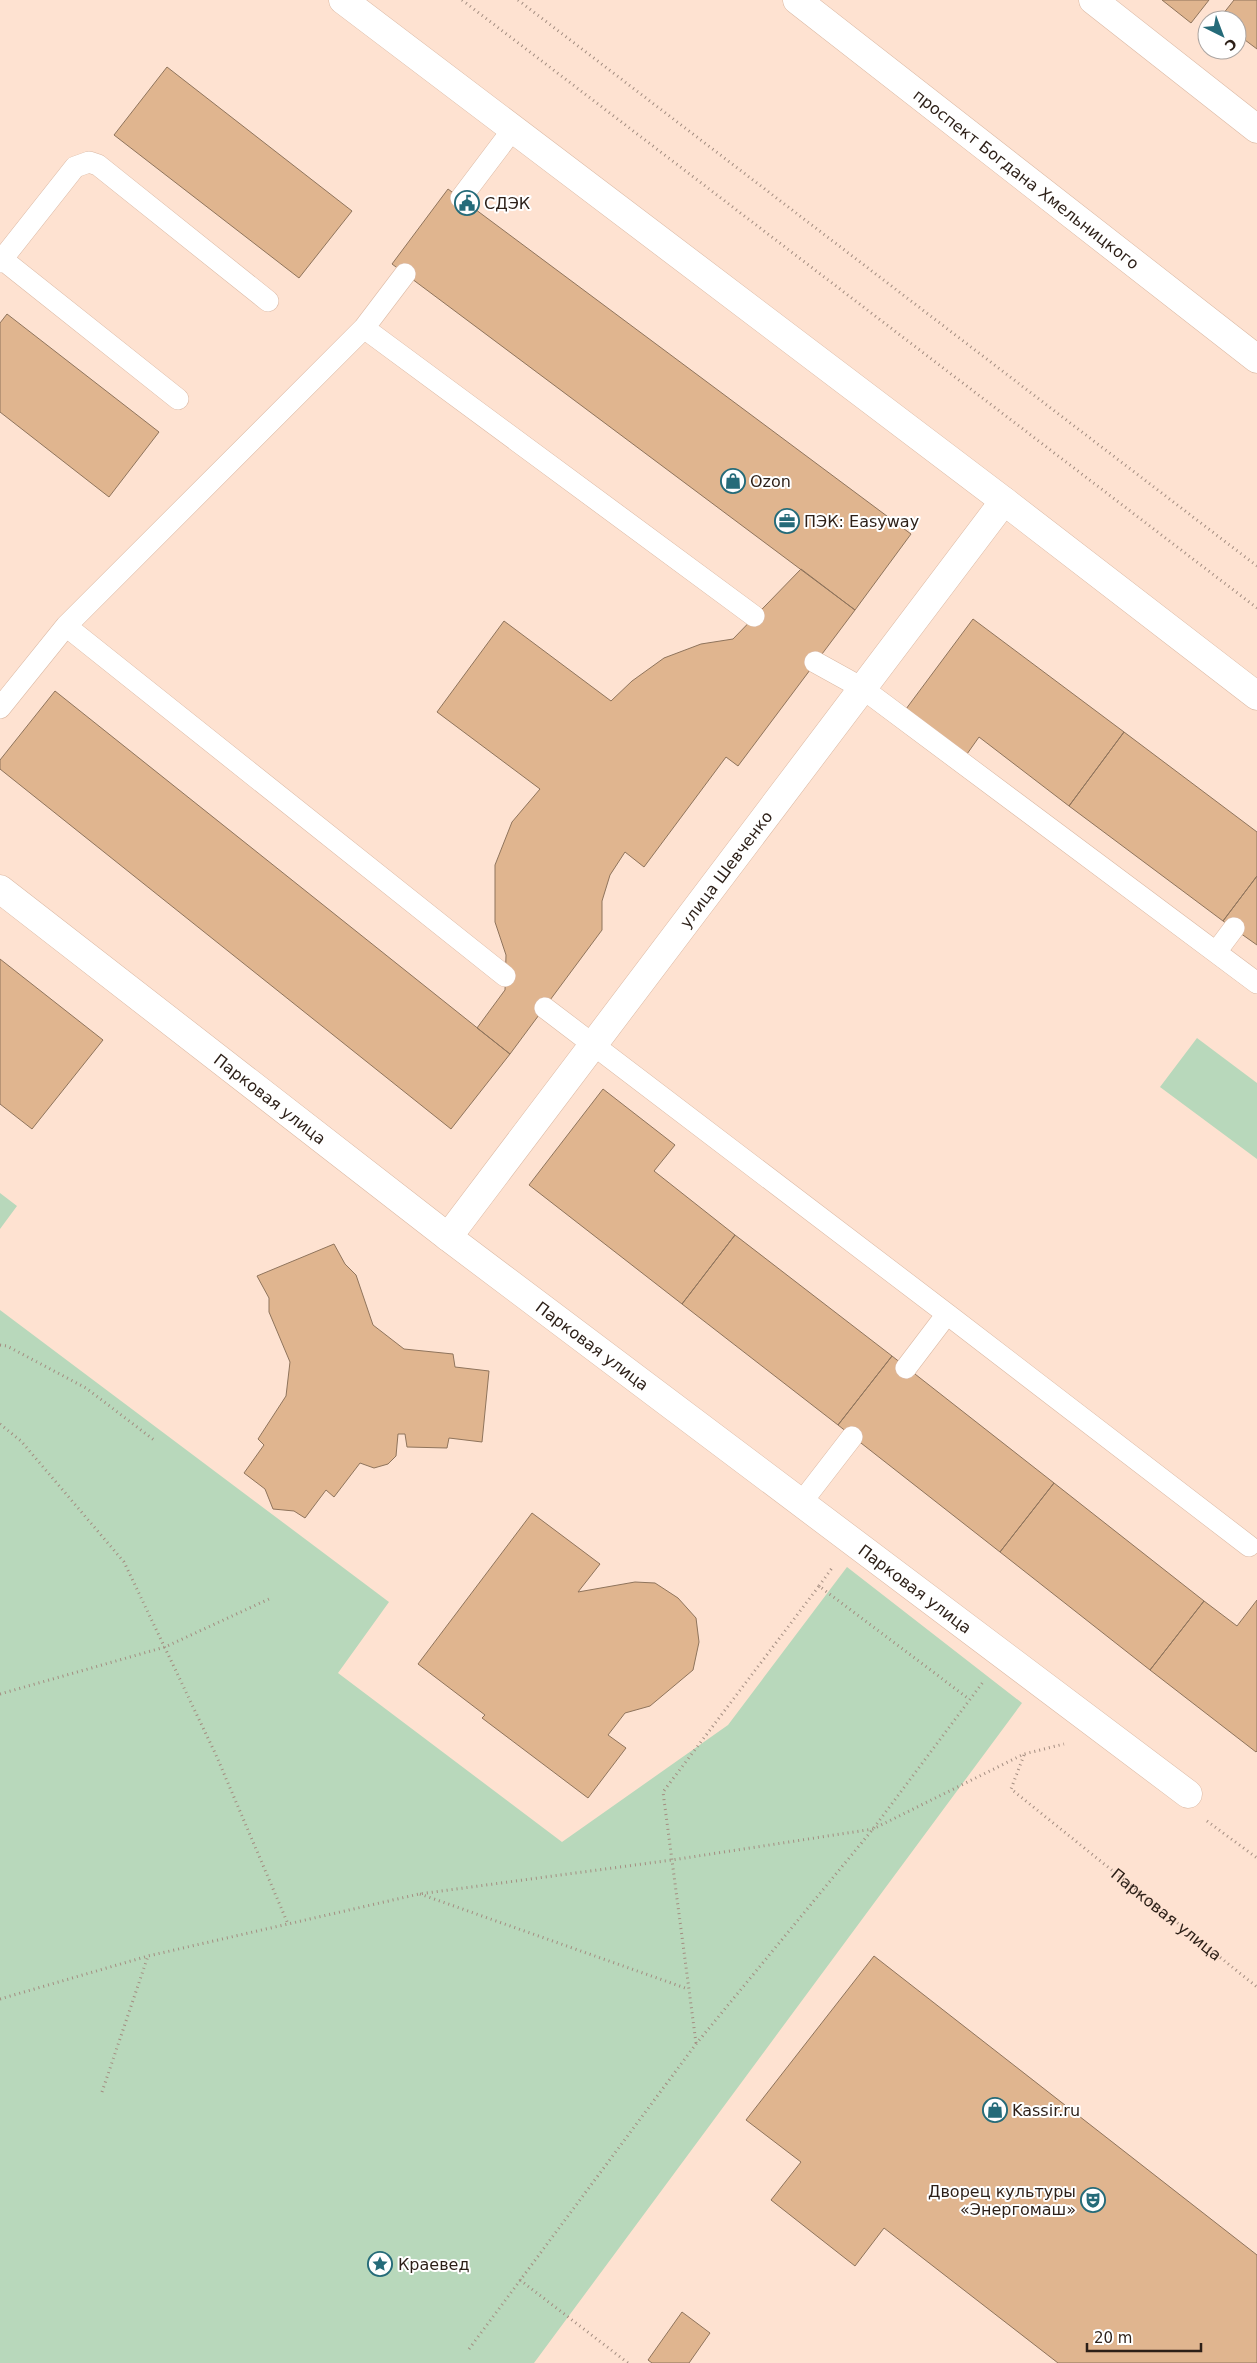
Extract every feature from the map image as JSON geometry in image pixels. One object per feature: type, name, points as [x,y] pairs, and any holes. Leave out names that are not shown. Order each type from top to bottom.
[{"type":"street","points":[[343,0],[1004,501],[1257,696]]},
{"type":"street","name":"проспект Богдана Хмельницкого","points":[[797,0],[1257,359]]},
{"type":"street","points":[[1093,0],[1257,129]]},
{"type":"street","name":"улица Шевченко","points":[[448,1237],[1004,501]]},
{"type":"street","name":"Парковая улица","points":[[0,889],[448,1237],[1188,1794]]},
{"type":"lane","points":[[461,198],[513,129]]},
{"type":"lane","points":[[178,399],[1,260],[75,167],[89,162],[98,165],[268,301]]},
{"type":"lane","points":[[0,708],[66,626],[364,328],[405,274]]},
{"type":"lane","points":[[364,328],[754,616]]},
{"type":"lane","points":[[66,626],[505,976]]},
{"type":"lane","points":[[815,662],[862,688],[1257,983]]},
{"type":"lane","points":[[1216,952],[1234,928]]},
{"type":"lane","points":[[545,1008],[1250,1546]]},
{"type":"lane","points":[[906,1368],[947,1314]]},
{"type":"lane","points":[[801,1504],[852,1437]]},
{"type":"path","points":[[462,0],[1257,608]]},
{"type":"path","points":[[518,0],[1257,566]]},
{"type":"path","points":[[0,1345],[7,1346],[86,1388],[154,1440]]},
{"type":"path","points":[[0,1424],[21,1441],[124,1562],[216,1754],[288,1924]]},
{"type":"path","points":[[696,2044],[663,1792],[819,1586],[969,1699]]},
{"type":"path","points":[[0,1694],[165,1647],[269,1599]]},
{"type":"path","points":[[470,2349],[696,2044],[873,1829],[1003,1655]]},
{"type":"path","points":[[0,2000],[148,1956],[419,1894],[672,1860],[873,1829],[1024,1754],[1067,1744]]},
{"type":"path","name":"Парковая улица","points":[[1024,1754],[1012,1789],[1257,1987]]},
{"type":"path","points":[[1202,1818],[1257,1858]]},
{"type":"path","points":[[419,1894],[688,1989]]},
{"type":"path","points":[[102,2092],[148,1956]]},
{"type":"path","points":[[520,2280],[628,2363]]},
{"type":"green space","points":[[1197,1038],[1257,1083],[1257,1159],[1160,1087]]},
{"type":"green space","points":[[0,1193],[17,1206],[0,1229]]},
{"type":"green space","points":[[0,1310],[389,1602],[338,1673],[562,1842],[728,1725],[847,1567],[1022,1703],[534,2363],[0,2363]]},
{"type":"building","points":[[1162,0],[1209,0],[1201,10],[1197,10],[1197,15],[1191,23]]},
{"type":"building","points":[[1234,0],[1257,0],[1257,49],[1247,42],[1247,10],[1226,10]]},
{"type":"building","points":[[167,67],[352,211],[299,278],[114,135]]},
{"type":"building","points":[[448,189],[911,534],[855,610],[392,264]]},
{"type":"building","points":[[7,314],[159,432],[109,497],[0,412],[0,323]]},
{"type":"building","points":[[801,569],[855,610],[738,766],[726,757],[644,867],[625,852],[610,875],[602,901],[602,930],[510,1054],[477,1028],[505,990],[506,955],[495,922],[495,865],[512,822],[540,789],[437,712],[504,621],[611,701],[632,681],[664,658],[701,644],[733,639]]},
{"type":"building","points":[[973,619],[1124,732],[1069,806],[979,737],[967,754],[906,709]]},
{"type":"building","points":[[55,691],[510,1054],[451,1129],[0,769],[0,760]]},
{"type":"building","points":[[1124,732],[1257,832],[1257,876],[1223,921],[1069,806]]},
{"type":"building","points":[[1257,876],[1257,945],[1223,921]]},
{"type":"building","points":[[0,959],[103,1040],[32,1129],[0,1104]]},
{"type":"building","points":[[603,1089],[675,1145],[654,1171],[735,1235],[682,1304],[529,1185]]},
{"type":"building","points":[[735,1235],[892,1356],[838,1425],[682,1304]]},
{"type":"building","points":[[334,1244],[345,1264],[356,1275],[373,1325],[404,1349],[453,1354],[455,1367],[489,1371],[482,1442],[449,1438],[447,1448],[407,1447],[405,1434],[398,1434],[396,1456],[388,1464],[374,1468],[360,1463],[334,1497],[326,1490],[305,1518],[294,1511],[273,1509],[265,1489],[244,1473],[264,1445],[258,1439],[286,1396],[290,1362],[269,1312],[269,1298],[257,1276]]},
{"type":"building","points":[[892,1356],[1054,1483],[1000,1552],[838,1425]]},
{"type":"building","points":[[1054,1483],[1204,1601],[1150,1670],[1000,1552]]},
{"type":"building","points":[[532,1513],[600,1564],[578,1592],[635,1582],[655,1583],[678,1598],[696,1618],[699,1642],[693,1670],[650,1706],[625,1713],[608,1735],[626,1748],[588,1798],[482,1718],[485,1715],[418,1664]]},
{"type":"building","points":[[1257,1600],[1256,1752],[1150,1670],[1204,1601],[1237,1626]]},
{"type":"building","points":[[874,1956],[1257,2255],[1257,2363],[1058,2363],[884,2228],[855,2266],[771,2200],[801,2162],[746,2120]]},
{"type":"building","points":[[682,2312],[710,2333],[689,2363],[652,2363],[648,2360]]},
{"type":"place","name":"СДЭК","points":[[467,203]]},
{"type":"place","name":"Ozon","points":[[733,481]]},
{"type":"place","name":"ПЭК: Easyway","points":[[787,521]]},
{"type":"place","name":"Kassir.ru","points":[[995,2110]]},
{"type":"place","name":"Дворец культуры «Энергомаш»","points":[[1093,2200]]},
{"type":"place","name":"Краевед","points":[[380,2264]]}]
